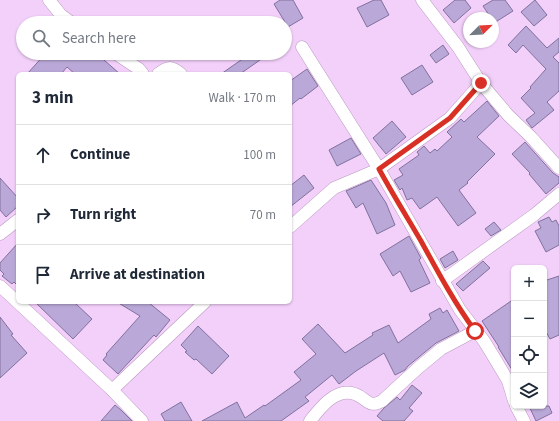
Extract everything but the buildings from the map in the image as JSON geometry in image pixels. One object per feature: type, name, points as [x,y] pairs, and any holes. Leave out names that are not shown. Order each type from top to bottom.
[{"type":"street","points":[[49,0],[62,16]]},
{"type":"street","points":[[422,0],[458,47],[481,83],[508,115],[531,137],[559,168]]},
{"type":"street","points":[[302,47],[379,169],[442,281],[460,310],[484,341],[508,381],[511,391]]},
{"type":"street","points":[[126,60],[141,72]]},
{"type":"street","points":[[161,72],[168,68],[175,68],[179,72]]},
{"type":"street","points":[[292,225],[334,188],[379,169],[450,118],[481,83]]},
{"type":"street","points":[[442,281],[558,199]]},
{"type":"street","points":[[0,234],[16,222]]},
{"type":"street","points":[[0,286],[16,301]]},
{"type":"street","points":[[19,304],[112,390],[142,421]]},
{"type":"street","points":[[112,390],[203,304]]},
{"type":"street","points":[[310,421],[322,406],[335,396],[349,393],[356,394],[368,403],[376,405],[382,402],[441,349],[475,331]]},
{"type":"street","points":[[518,409],[524,421]]},
{"type":"route","points":[[475,331],[442,281],[379,169],[450,118],[481,83]]}]
